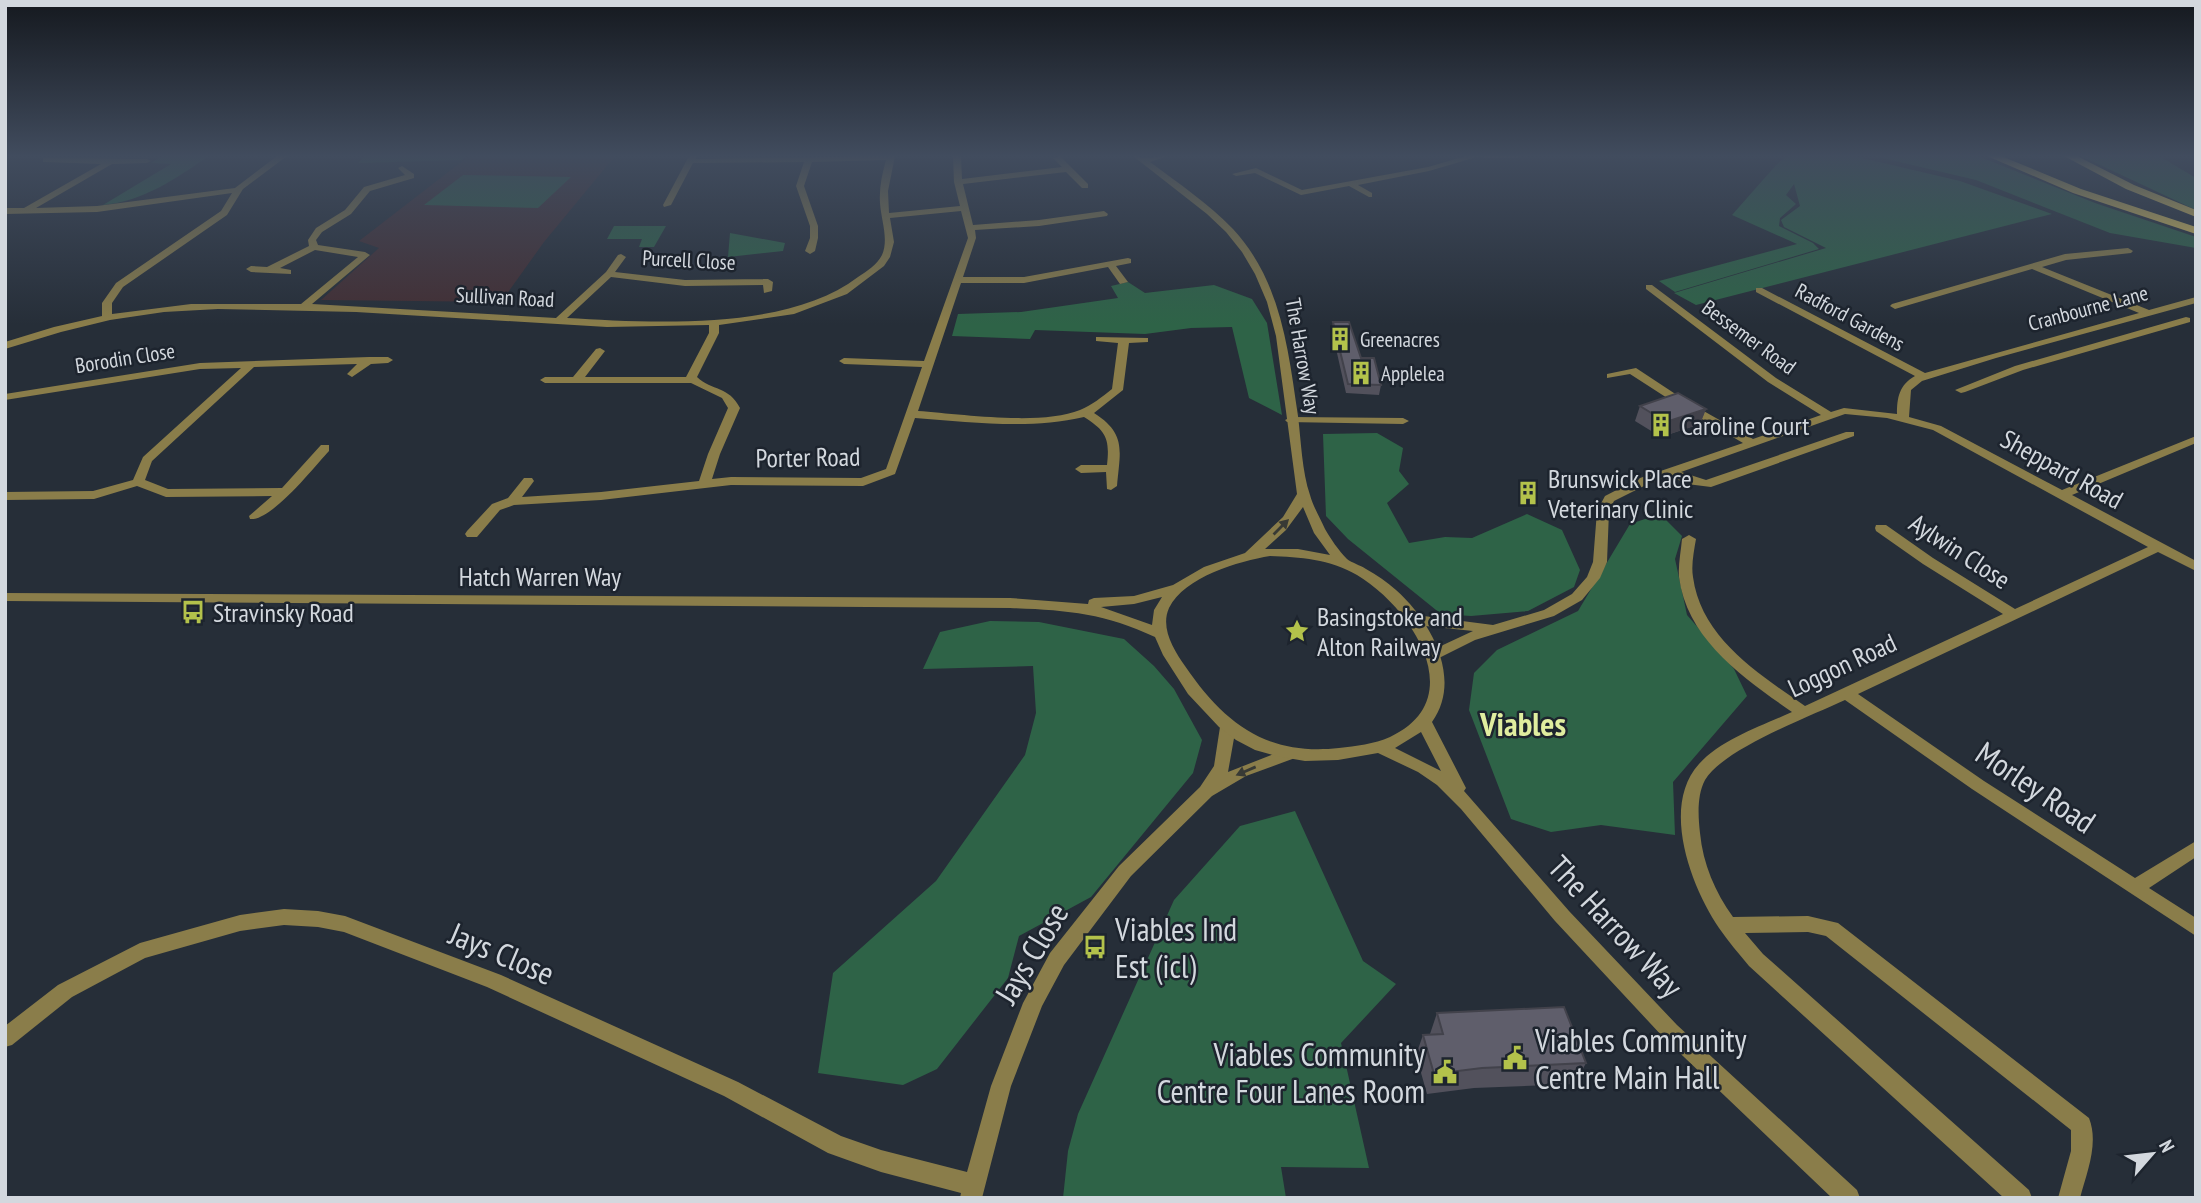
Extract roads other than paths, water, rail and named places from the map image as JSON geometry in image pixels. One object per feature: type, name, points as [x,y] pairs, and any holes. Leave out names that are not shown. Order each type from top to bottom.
[{"type":"main road","points":[[2140,212],[2196,231]]},
{"type":"street","points":[[107,317],[107,303],[119,285],[225,212]]},
{"type":"street","points":[[314,247],[312,240],[319,230],[348,212]]},
{"type":"street","points":[[809,212],[814,226],[810,251]]},
{"type":"street","name":"Sullivan Road","points":[[5,346],[107,317],[204,306],[669,324],[747,320],[796,310],[836,296],[865,279],[887,256],[890,239],[886,212]]},
{"type":"street","points":[[886,216],[925,212]]},
{"type":"street","points":[[967,212],[972,228],[1107,217],[1104,212]]},
{"type":"street","name":"The Harrow Way","points":[[1211,212],[1236,235],[1255,261],[1277,313],[1303,494],[1321,533],[1343,563]]},
{"type":"street","name":"Porter Road","points":[[512,501],[601,496],[705,482],[863,482],[880,478],[891,471],[913,414],[927,364],[972,238],[972,228]]},
{"type":"street","points":[[269,270],[314,247],[365,255],[301,309]]},
{"type":"street","points":[[1895,306],[2065,257],[2128,251]]},
{"type":"street","name":"Purcell Close","points":[[560,320],[609,274],[621,257]]},
{"type":"street","points":[[958,279],[1024,280],[1128,261]]},
{"type":"street","points":[[1110,264],[1123,282]]},
{"type":"street","points":[[2032,266],[2148,313]]},
{"type":"street","points":[[251,269],[288,272]]},
{"type":"street","name":"Purcell Close","points":[[609,274],[685,283],[770,282]]},
{"type":"street","name":"Bessemer Road","points":[[1650,287],[1772,380],[1829,415]]},
{"type":"street","name":"Radford Gardens","points":[[1759,290],[1924,377]]},
{"type":"street","name":"Cranbourne Lane","points":[[1924,377],[2195,301]]},
{"type":"street","name":"Cranbourne Lane","points":[[1961,390],[2019,368],[2186,320]]},
{"type":"street","points":[[691,380],[691,373],[708,345],[714,323]]},
{"type":"street","points":[[1100,340],[1144,340]]},
{"type":"street","points":[[913,414],[1055,420],[1085,412],[1117,390],[1124,340]]},
{"type":"street","points":[[577,379],[600,351]]},
{"type":"street","points":[[1632,370],[1634,356]]},
{"type":"street","name":"Cranbourne Lane","points":[[1992,356],[2019,368]]},
{"type":"street","points":[[352,374],[369,360]]},
{"type":"street","name":"Borodin Close","points":[[5,397],[165,370],[388,360]]},
{"type":"street","points":[[844,361],[927,364]]},
{"type":"street","points":[[138,482],[147,460],[252,364]]},
{"type":"street","points":[[1611,376],[1632,370],[1682,403],[1752,443]]},
{"type":"street","points":[[1433,656],[1470,637],[1549,613],[1577,597],[1594,578],[1600,562],[1601,530],[1606,503],[1631,487],[1844,411],[1871,412],[1903,418],[1905,390],[1910,383],[1924,377]]},
{"type":"street","name":"Porter Road","points":[[545,380],[691,380],[727,396],[734,408],[713,454],[705,482]]},
{"type":"street","points":[[1085,412],[1109,430],[1116,444],[1111,486]]},
{"type":"street","name":"Sheppard Road","points":[[1903,418],[1949,433],[2196,567]]},
{"type":"street","points":[[1291,420],[1403,421]]},
{"type":"street","points":[[1671,472],[1707,485],[1850,434]]},
{"type":"street","points":[[2061,495],[2196,439]]},
{"type":"street","points":[[255,516],[285,492],[325,449]]},
{"type":"street","points":[[1081,469],[1112,468]]},
{"type":"street","points":[[472,534],[496,507],[512,501],[528,481]]},
{"type":"street","points":[[5,496],[94,495],[138,482],[166,493],[285,492]]},
{"type":"street","points":[[1251,554],[1284,526],[1297,510],[1303,494]]},
{"type":"street","name":"Aylwin Close","points":[[1881,528],[2013,614]]},
{"type":"street","points":[[1689,539],[1686,576],[1692,600],[1709,632],[1752,674],[1803,712]]},
{"type":"street","name":"Loggon Road","points":[[2021,1198],[1756,960],[1727,925],[1698,874],[1690,810],[1697,779],[1718,757],[1803,712],[2158,547]]},
{"type":"street","points":[[1295,553],[1343,563],[1377,584],[1416,620],[1425,634],[1433,656],[1437,682],[1435,700],[1424,722],[1413,732],[1379,747],[1324,755],[1289,754],[1252,744],[1228,727],[1191,686],[1168,651],[1162,635],[1160,612],[1166,601],[1184,586],[1217,565],[1251,554],[1295,553]]},
{"type":"street","name":"Hatch Warren Way","points":[[5,597],[813,601],[1075,606],[1135,600],[1184,586]]},
{"type":"street","name":"Hatch Warren Way","points":[[1075,606],[1125,617],[1162,635]]},
{"type":"street","points":[[1416,620],[1472,628],[1505,627]]},
{"type":"street","name":"Morley Road","points":[[1846,693],[2196,928]]},
{"type":"street","name":"The Harrow Way","points":[[1424,722],[1445,768],[1467,804]]},
{"type":"street","name":"Jays Close","points":[[5,1038],[65,991],[140,951],[240,923],[284,917],[318,919],[345,924],[494,981],[732,1090],[836,1145],[972,1191],[1001,1086],[1018,1038],[1057,959],[1125,872],[1206,792],[1222,767],[1228,727]]},
{"type":"street","name":"The Harrow Way","points":[[1379,747],[1444,781],[1467,804],[1562,916],[1652,1012],[1849,1198]]},
{"type":"street","name":"Jays Close","points":[[1206,792],[1240,772],[1289,754]]},
{"type":"street","points":[[2134,888],[2196,848]]},
{"type":"street","points":[[1727,925],[1808,924],[1831,929],[2081,1125],[2082,1152],[2069,1198]]},
{"type":"place","name":"Greenacres","points":[[1340,339]]},
{"type":"place","name":"Applelea","points":[[1361,373]]},
{"type":"place","name":"Caroline Court","points":[[1661,425]]},
{"type":"place","name":"Brunswick Place Veterinary Clinic","points":[[1528,493]]},
{"type":"place","name":"Stravinsky Road","points":[[193,612]]},
{"type":"place","name":"Basingstoke and Alton Railway","points":[[1297,631]]},
{"type":"place","name":"Viables Ind Est (icl)","points":[[1095,947]]},
{"type":"place","name":"Viables Community Centre Main Hall","points":[[1515,1058]]},
{"type":"place","name":"Viables Community Centre Four Lanes Room","points":[[1445,1072]]},
{"type":"district","name":"Viables","points":[[1523,723]]}]
